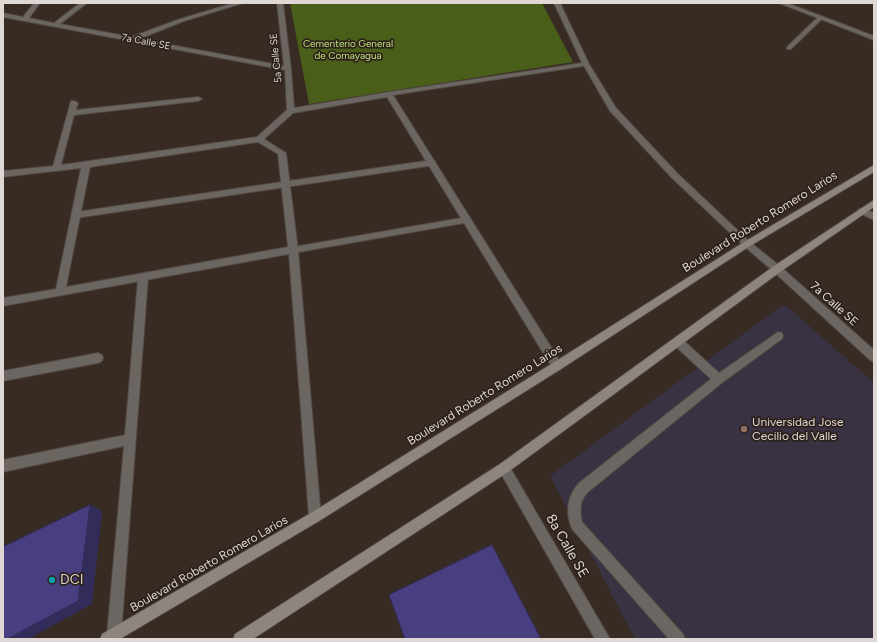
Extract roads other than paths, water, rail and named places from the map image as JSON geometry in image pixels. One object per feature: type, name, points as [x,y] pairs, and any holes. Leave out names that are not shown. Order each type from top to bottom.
[{"type":"main road","name":"Boulevard Roberto Romero Larios","points":[[111,637],[315,517],[557,366],[747,244],[874,168]]},
{"type":"main road","points":[[240,639],[504,468],[777,269],[874,203]]},
{"type":"street","points":[[25,19],[37,3]]},
{"type":"street","points":[[55,25],[84,3]]},
{"type":"street","points":[[132,39],[182,20],[240,3]]},
{"type":"street","name":"5a Calle SE","points":[[280,3],[288,69],[291,111]]},
{"type":"street","name":"7a Calle SE","points":[[557,3],[586,64],[618,114],[674,176],[747,244],[777,269],[874,357]]},
{"type":"street","points":[[782,3],[874,38]]},
{"type":"street","name":"7a Calle SE","points":[[3,15],[288,69]]},
{"type":"street","points":[[788,48],[820,18]]},
{"type":"street","points":[[3,174],[86,165],[259,138],[291,111],[389,94],[586,64]]},
{"type":"street","points":[[389,94],[557,366]]},
{"type":"street","points":[[71,113],[198,99]]},
{"type":"street","points":[[56,168],[74,103]]},
{"type":"street","points":[[259,138],[282,153],[293,250],[315,517]]},
{"type":"street","points":[[76,215],[286,183],[432,163]]},
{"type":"street","points":[[60,292],[86,165]]},
{"type":"street","points":[[862,211],[874,217]]},
{"type":"street","points":[[3,302],[467,220]]},
{"type":"street","points":[[111,637],[130,439],[143,278]]},
{"type":"street","points":[[678,639],[576,525],[573,507],[581,488],[597,478],[719,378],[778,336]]},
{"type":"street","points":[[678,342],[719,378]]},
{"type":"street","points":[[3,376],[98,358]]},
{"type":"street","points":[[3,466],[130,439]]},
{"type":"street","name":"8a Calle SE","points":[[504,468],[603,639]]},
{"type":"place","name":"Universidad Jose Cecilio del Valle","points":[[744,429]]},
{"type":"place","name":"DCI","points":[[52,580]]},
{"type":"park label","name":"Cementerio General de Comayagua","points":[[348,50]]}]
